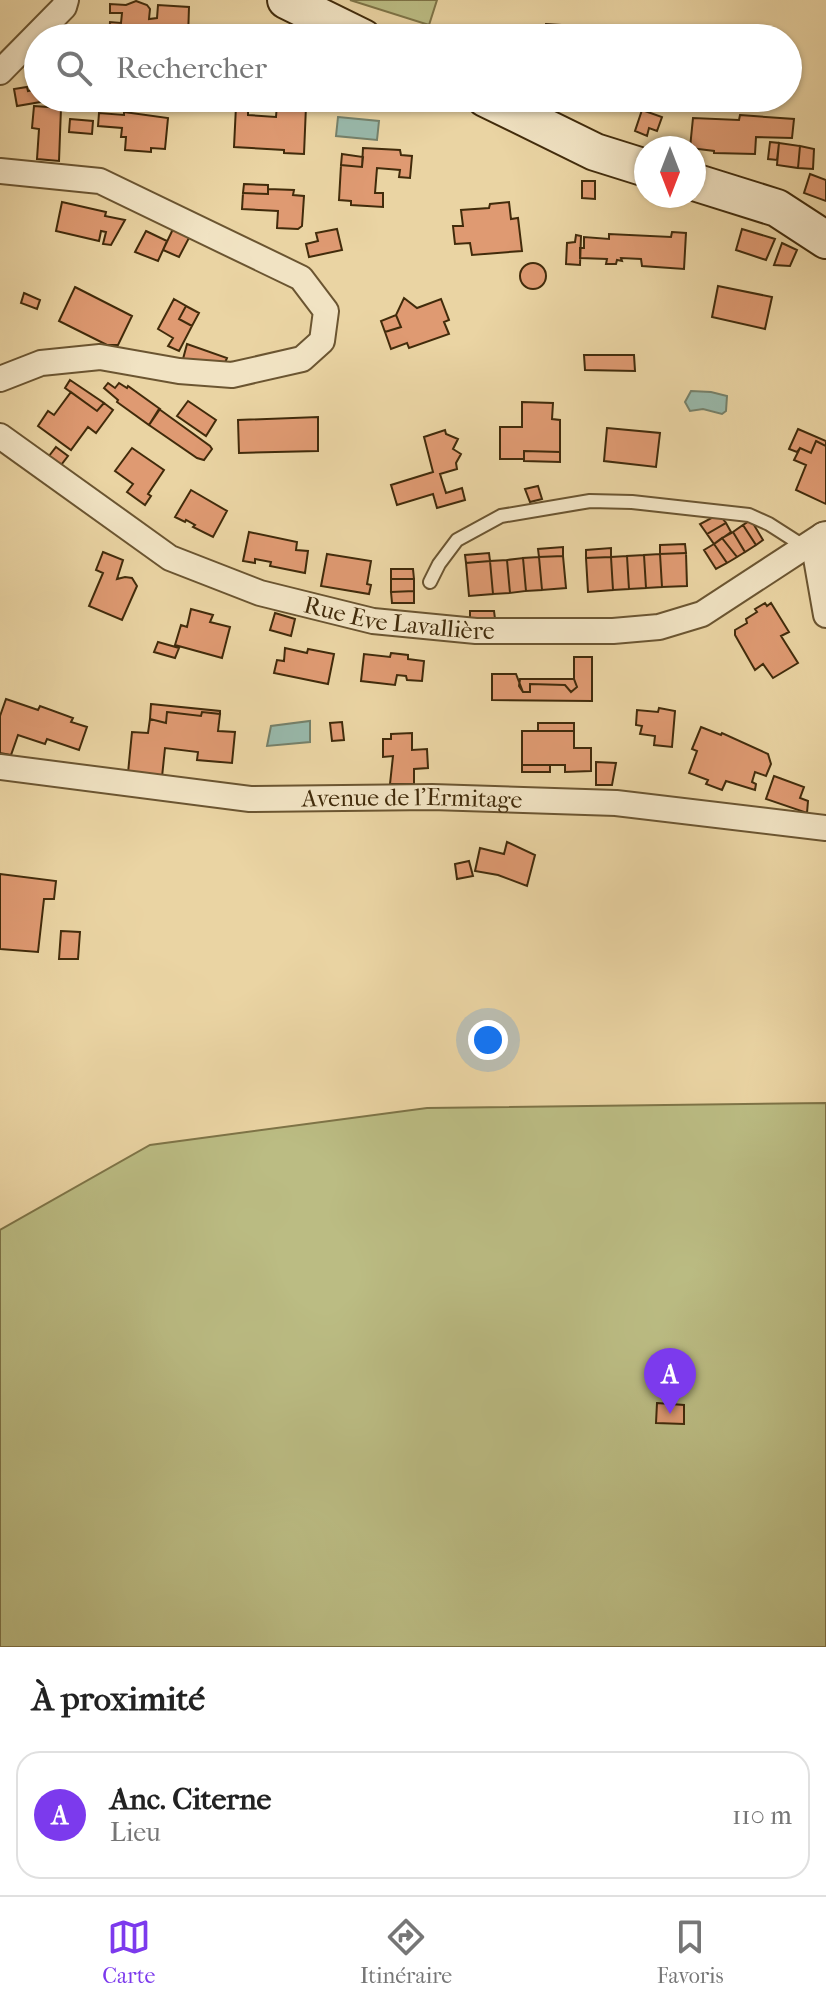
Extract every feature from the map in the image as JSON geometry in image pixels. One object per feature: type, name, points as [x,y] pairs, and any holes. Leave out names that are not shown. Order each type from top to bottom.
[{"type":"main road","points":[[286,0],[335,24]]},
{"type":"main road","points":[[514,112],[595,152],[634,164]]},
{"type":"main road","points":[[706,186],[777,208],[826,240]]},
{"type":"street","points":[[47,24],[64,7],[66,0]]},
{"type":"street","points":[[0,72],[24,48]]},
{"type":"street","points":[[0,171],[100,181],[301,278],[326,311],[322,341],[302,359],[232,375],[179,371],[100,357],[41,363],[0,379]]},
{"type":"street","name":"Rue Eve Lavallière","points":[[0,436],[170,558],[260,593],[373,621],[476,631],[613,631],[659,627],[702,614],[818,539]]},
{"type":"street","points":[[818,539],[816,558],[826,615]]},
{"type":"street","name":"Avenue de l'Ermitage","points":[[0,767],[250,799],[432,797],[616,803],[826,828]]},
{"type":"lane","points":[[430,582],[457,540],[501,516],[590,501],[632,502],[749,515],[818,539]]},
{"type":"green space","points":[[350,0],[437,0],[429,24]]},
{"type":"green space","points":[[826,1103],[826,1647],[0,1647],[0,1230],[150,1145],[427,1108]]},
{"type":"shaded area","points":[[338,117],[379,121],[377,140],[336,136]]},
{"type":"shaded area","points":[[691,391],[727,396],[726,411],[722,414],[703,409],[690,411],[685,402]]},
{"type":"shaded area","points":[[310,721],[310,742],[267,746],[271,726]]},
{"type":"building","points":[[136,1],[147,5],[150,9],[149,19],[157,18],[158,5],[189,7],[188,24],[110,24],[121,23],[122,13],[110,13],[110,4],[126,5]]},
{"type":"building","points":[[24,87],[24,105],[17,106],[14,89]]},
{"type":"building","points":[[33,112],[61,112],[59,161],[37,159],[39,129],[32,128]]},
{"type":"building","points":[[124,112],[168,118],[165,149],[151,148],[151,152],[125,150],[126,137],[121,137],[122,128],[98,126],[99,113],[124,115]]},
{"type":"building","points":[[236,112],[276,117],[276,112],[306,112],[304,154],[234,147]]},
{"type":"building","points":[[641,112],[662,117],[657,131],[649,128],[647,136],[635,131]]},
{"type":"building","points":[[740,115],[794,119],[792,138],[756,137],[755,154],[714,153],[706,150],[706,136],[691,136],[693,118],[739,120]]},
{"type":"building","points":[[70,119],[93,121],[92,134],[69,132]]},
{"type":"building","points":[[770,142],[779,143],[777,160],[768,159]]},
{"type":"building","points":[[779,143],[800,146],[798,168],[777,165]]},
{"type":"building","points":[[800,146],[814,149],[813,169],[798,168]]},
{"type":"building","points":[[363,148],[400,150],[401,155],[412,156],[410,178],[399,177],[400,170],[377,168],[375,193],[383,193],[383,207],[351,205],[351,201],[339,200],[341,165],[362,167]]},
{"type":"building","points":[[342,154],[363,157],[362,167],[341,165]]},
{"type":"building","points":[[810,174],[826,180],[826,201],[804,193]]},
{"type":"building","points":[[582,181],[595,181],[595,199],[582,198]]},
{"type":"building","points":[[244,184],[268,185],[268,194],[243,193]]},
{"type":"building","points":[[268,189],[294,190],[293,195],[304,196],[302,226],[298,229],[277,228],[278,211],[242,209],[243,193],[268,194]]},
{"type":"building","points":[[62,202],[106,212],[105,216],[125,220],[111,245],[103,244],[106,232],[101,231],[99,241],[56,231]]},
{"type":"building","points":[[509,202],[511,219],[518,218],[522,251],[472,255],[470,243],[455,244],[453,226],[463,226],[461,210],[489,208],[490,204]]},
{"type":"building","points":[[174,227],[190,236],[179,257],[163,250]]},
{"type":"building","points":[[337,229],[342,250],[309,257],[306,244],[318,241],[316,233]]},
{"type":"building","points":[[742,229],[775,239],[766,260],[736,250]]},
{"type":"building","points":[[146,231],[167,241],[158,261],[135,252]]},
{"type":"building","points":[[672,232],[686,233],[684,269],[642,266],[641,259],[621,258],[622,261],[617,260],[616,264],[606,264],[607,259],[580,258],[584,237],[609,239],[609,234],[671,237]]},
{"type":"building","points":[[576,235],[581,236],[580,265],[566,264],[567,243],[575,242]]},
{"type":"building","points":[[782,243],[797,250],[790,266],[774,265]]},
{"type":"building","points":[[533,263],[542,267],[546,276],[542,285],[533,289],[524,285],[520,276],[524,267]]},
{"type":"building","points":[[718,286],[772,297],[765,329],[712,317]]},
{"type":"building","points":[[75,287],[132,316],[118,345],[107,345],[59,321]]},
{"type":"building","points":[[24,293],[40,300],[37,309],[21,303]]},
{"type":"building","points":[[404,298],[417,308],[441,299],[449,320],[444,322],[449,334],[409,348],[407,343],[391,349],[385,332],[401,327],[396,315]]},
{"type":"building","points":[[174,299],[186,306],[179,319],[192,326],[179,351],[168,346],[173,338],[158,329]]},
{"type":"building","points":[[186,306],[199,313],[192,326],[179,319]]},
{"type":"building","points":[[396,315],[401,327],[385,332],[381,321]]},
{"type":"building","points":[[187,344],[227,358],[224,365],[183,359]]},
{"type":"building","points":[[584,355],[634,355],[635,371],[585,370]]},
{"type":"building","points":[[70,380],[104,403],[97,411],[65,388]]},
{"type":"building","points":[[108,383],[115,388],[119,383],[128,386],[160,409],[149,425],[117,402],[104,388]]},
{"type":"building","points":[[71,392],[97,411],[104,403],[113,410],[96,433],[88,427],[71,450],[38,426],[48,411],[54,415]]},
{"type":"building","points":[[188,401],[216,420],[206,436],[177,416]]},
{"type":"building","points":[[522,402],[553,403],[552,419],[560,420],[560,452],[524,451],[524,459],[500,459],[500,427],[522,427]]},
{"type":"building","points":[[159,409],[210,446],[212,449],[204,460],[149,425]]},
{"type":"building","points":[[318,417],[318,451],[239,453],[238,420]]},
{"type":"building","points":[[607,428],[660,433],[656,467],[604,461]]},
{"type":"building","points":[[798,429],[826,441],[826,446],[816,441],[811,453],[800,448],[797,452],[789,449]]},
{"type":"building","points":[[445,430],[446,434],[458,439],[453,449],[461,454],[456,463],[457,469],[440,474],[446,493],[462,488],[465,500],[437,508],[433,494],[397,505],[391,485],[433,472],[424,437]]},
{"type":"building","points":[[816,441],[826,446],[826,504],[796,490],[806,465],[794,460],[800,448],[811,453]]},
{"type":"building","points":[[56,447],[68,456],[61,465],[49,456]]},
{"type":"building","points":[[132,448],[164,470],[148,494],[151,496],[145,505],[127,492],[133,484],[115,471]]},
{"type":"building","points":[[524,451],[560,452],[560,462],[524,461]]},
{"type":"building","points":[[538,486],[542,499],[530,502],[525,489]]},
{"type":"building","points":[[191,490],[227,511],[213,537],[186,520],[175,517]]},
{"type":"building","points":[[719,514],[726,523],[707,534],[700,524]]},
{"type":"building","points":[[751,520],[763,540],[756,545],[743,525]]},
{"type":"building","points":[[726,523],[731,532],[714,544],[707,534]]},
{"type":"building","points":[[743,525],[756,545],[745,552],[733,532]]},
{"type":"building","points":[[249,532],[297,542],[296,550],[308,551],[305,573],[270,566],[271,562],[255,559],[255,563],[243,561]]},
{"type":"building","points":[[733,532],[745,552],[737,557],[722,538]]},
{"type":"building","points":[[722,538],[737,557],[727,563],[714,544]]},
{"type":"building","points":[[685,544],[686,553],[660,554],[660,545]]},
{"type":"building","points":[[714,544],[727,563],[716,569],[704,550]]},
{"type":"building","points":[[563,547],[563,556],[539,557],[538,549]]},
{"type":"building","points":[[611,548],[611,557],[586,558],[586,550]]},
{"type":"building","points":[[103,552],[123,560],[117,579],[132,578],[137,586],[122,620],[89,606],[103,573],[96,570]]},
{"type":"building","points":[[489,553],[490,561],[466,563],[465,555]]},
{"type":"building","points":[[686,553],[687,586],[662,587],[660,554]]},
{"type":"building","points":[[327,554],[371,561],[367,584],[371,585],[369,594],[321,586]]},
{"type":"building","points":[[660,554],[662,587],[646,588],[644,555]]},
{"type":"building","points":[[644,555],[646,588],[629,589],[627,556]]},
{"type":"building","points":[[563,556],[566,588],[542,590],[539,557]]},
{"type":"building","points":[[627,556],[629,589],[613,590],[611,557]]},
{"type":"building","points":[[539,557],[542,590],[526,591],[523,558]]},
{"type":"building","points":[[611,557],[613,590],[588,592],[586,558]]},
{"type":"building","points":[[523,558],[526,591],[510,593],[507,560]]},
{"type":"building","points":[[507,560],[510,593],[493,594],[490,561]]},
{"type":"building","points":[[490,561],[493,594],[469,596],[466,563]]},
{"type":"building","points":[[391,569],[413,569],[414,579],[391,579]]},
{"type":"building","points":[[391,579],[414,579],[414,591],[391,592]]},
{"type":"building","points":[[414,591],[414,603],[392,603],[391,592]]},
{"type":"building","points":[[765,603],[767,606],[771,603],[789,632],[781,636],[798,663],[773,678],[763,664],[755,670],[735,635],[735,630],[747,623],[746,619],[757,612],[755,609]]},
{"type":"building","points":[[191,609],[213,615],[210,622],[230,627],[222,658],[175,645],[181,625],[187,627]]},
{"type":"building","points":[[470,611],[494,611],[495,619],[470,619]]},
{"type":"building","points":[[275,613],[295,619],[291,636],[270,630]]},
{"type":"building","points":[[158,642],[179,648],[175,658],[154,652]]},
{"type":"building","points":[[285,648],[334,654],[328,684],[274,673],[277,660],[284,661]]},
{"type":"building","points":[[391,653],[424,661],[422,681],[407,680],[406,676],[397,675],[395,685],[361,681],[364,654],[390,657]]},
{"type":"building","points":[[574,657],[592,657],[592,701],[492,700],[492,674],[516,674],[523,692],[530,692],[530,684],[565,685],[571,692],[577,687]]},
{"type":"building","points":[[520,679],[574,679],[577,687],[571,692],[565,685],[530,684],[530,692],[523,692],[519,686]]},
{"type":"building","points":[[6,699],[38,710],[40,706],[73,718],[71,722],[87,727],[79,750],[47,739],[45,744],[18,735],[11,755],[0,753],[0,716]]},
{"type":"building","points":[[151,704],[220,711],[220,714],[202,712],[201,716],[167,712],[166,723],[150,719]]},
{"type":"building","points":[[659,708],[675,711],[672,747],[654,745],[655,736],[640,734],[642,726],[636,725],[637,710],[658,712]]},
{"type":"building","points":[[167,712],[201,716],[202,712],[220,714],[218,731],[235,732],[232,763],[197,760],[198,752],[165,748],[162,777],[128,773],[132,732],[148,733],[150,719],[166,723]]},
{"type":"building","points":[[342,722],[344,740],[332,741],[330,723]]},
{"type":"building","points":[[538,723],[574,723],[574,731],[538,731]]},
{"type":"building","points":[[701,727],[768,754],[771,764],[766,776],[755,772],[752,782],[756,784],[755,790],[726,781],[722,790],[706,784],[708,780],[689,773],[697,751],[692,749]]},
{"type":"building","points":[[522,731],[574,731],[574,748],[591,748],[591,771],[565,772],[565,765],[522,765]]},
{"type":"building","points":[[412,733],[412,750],[427,749],[428,768],[414,769],[414,784],[390,784],[393,756],[383,757],[383,739],[391,739],[391,734]]},
{"type":"building","points":[[596,762],[616,763],[612,785],[596,785]]},
{"type":"building","points":[[522,765],[550,765],[550,772],[522,772]]},
{"type":"building","points":[[774,776],[804,787],[800,798],[808,801],[807,813],[766,799]]},
{"type":"building","points":[[507,842],[535,855],[527,886],[498,875],[475,871],[480,848],[504,854]]},
{"type":"building","points":[[469,861],[473,876],[457,879],[455,864]]},
{"type":"building","points":[[0,874],[56,881],[54,899],[44,899],[38,952],[0,949]]},
{"type":"building","points":[[61,931],[80,932],[78,959],[59,959]]},
{"type":"building","points":[[657,1403],[684,1405],[684,1424],[656,1423]]},
{"type":"place","name":"Anc. Citerne","points":[[670,1414]]}]
